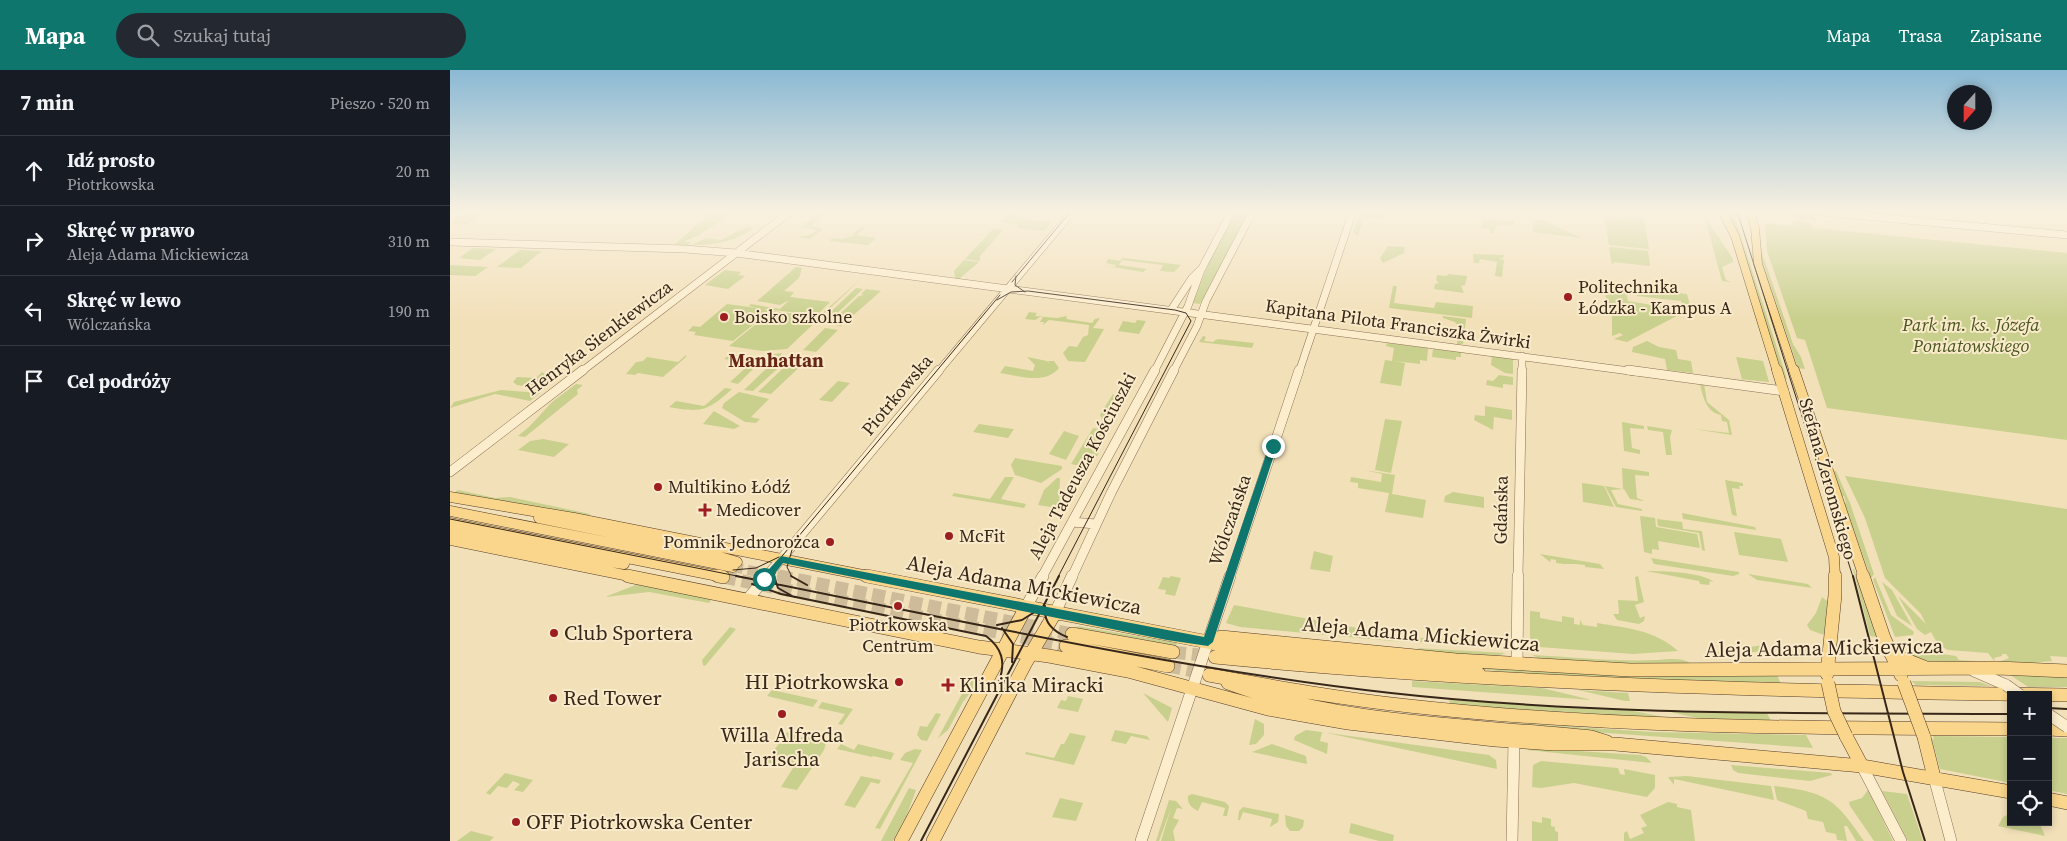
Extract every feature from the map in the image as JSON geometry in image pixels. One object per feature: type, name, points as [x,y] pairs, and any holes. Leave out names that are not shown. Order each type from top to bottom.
[{"type":"main road","name":"Stefana Żeromskiego","points":[[1739,247],[1829,539],[1835,565],[1835,595],[1828,676],[1834,711],[1862,766]]},
{"type":"main road","name":"Stefana Żeromskiego","points":[[1757,247],[1758,264],[1884,638],[1904,683],[1924,737],[1934,777]]},
{"type":"main road","points":[[450,496],[512,508],[555,522],[697,550],[735,565],[450,511]]},
{"type":"main road","name":"Aleja Adama Mickiewicza","points":[[512,508],[574,518],[1055,614],[1208,642],[1221,637],[1517,664],[1648,671],[1828,676],[1898,670],[1968,668],[2067,671]]},
{"type":"main road","points":[[450,523],[719,576],[569,556],[450,532]]},
{"type":"main road","points":[[450,540],[1003,650],[1128,671],[1258,707],[1312,718],[1514,741],[1593,745],[1615,744],[1862,766],[1934,777],[2007,791]]},
{"type":"main road","name":"Aleja Tadeusza Kościuszki","points":[[901,841],[1026,607]]},
{"type":"main road","name":"Aleja Tadeusza Kościuszki","points":[[933,841],[1031,654],[1055,614]]},
{"type":"main road","name":"Aleja Adama Mickiewicza","points":[[1072,634],[1173,652]]},
{"type":"main road","points":[[1208,642],[1219,645],[1413,663],[1513,681]]},
{"type":"main road","points":[[1066,646],[1168,666]]},
{"type":"main road","points":[[1891,654],[1930,669]]},
{"type":"main road","name":"Aleja Adama Mickiewicza","points":[[1215,657],[1370,672],[1676,689],[2067,695]]},
{"type":"main road","points":[[1615,744],[1591,737],[1414,720],[1314,707],[1253,693],[1209,675],[1334,698],[1539,718],[1682,726],[2007,729]]},
{"type":"main road","points":[[2052,729],[2067,728]]},
{"type":"main road","points":[[2052,800],[2067,803]]},
{"type":"street","name":"Kapitana Pilota Franciszka Żwirki","points":[[617,247],[736,253],[1784,391]]},
{"type":"street","name":"Henryka Sienkiewicza","points":[[450,472],[744,247]]},
{"type":"street","name":"Piotrkowska","points":[[747,600],[1042,247]]},
{"type":"street","name":"Aleja Tadeusza Kościuszki","points":[[1026,607],[1184,312],[1201,270],[1213,247]]},
{"type":"street","name":"Aleja Tadeusza Kościuszki","points":[[1055,614],[1096,524],[1235,247]]},
{"type":"street","name":"Wólczańska","points":[[1141,841],[1341,247]]},
{"type":"street","points":[[1172,310],[1192,278],[1201,270]]},
{"type":"street","name":"Gdańska","points":[[1517,664],[1522,356]]},
{"type":"street","points":[[1072,522],[1096,524]]},
{"type":"street","points":[[1968,668],[2014,691]]},
{"type":"street","points":[[2052,717],[2067,728]]},
{"type":"street","points":[[1512,841],[1514,741]]},
{"type":"street","name":"Stefana Żeromskiego","points":[[1862,766],[1901,841]]},
{"type":"street","name":"Stefana Żeromskiego","points":[[1934,777],[1951,841]]},
{"type":"green space","points":[[976,247],[988,247],[980,256],[980,261],[965,259]]},
{"type":"green space","points":[[1216,247],[1230,247],[1200,304],[1193,303]]},
{"type":"green space","points":[[1387,247],[1405,247],[1404,253],[1383,263],[1380,258]]},
{"type":"green space","points":[[1629,247],[1649,247],[1649,249]]},
{"type":"green space","points":[[1713,247],[1725,247],[1733,259],[1733,262],[1722,267],[1726,280],[1731,282],[1722,281]]},
{"type":"green space","points":[[1739,247],[1745,247],[1787,379],[1784,379],[1753,281]]},
{"type":"green space","name":"Park im. ks. Józefa Poniatowskiego","points":[[1767,247],[2006,247],[2067,253],[2067,440],[1827,408],[1805,340],[1797,338]]},
{"type":"green space","points":[[473,248],[496,249],[480,260],[459,258]]},
{"type":"green space","points":[[1609,248],[1648,251],[1650,266],[1614,262],[1612,265]]},
{"type":"green space","points":[[520,250],[542,251],[521,268],[497,267]]},
{"type":"green space","points":[[1761,251],[1793,344],[1801,357],[1805,369],[1798,368],[1762,260]]},
{"type":"green space","points":[[1473,254],[1504,255],[1503,258],[1499,258],[1504,260],[1502,277],[1495,276],[1497,262],[1480,259],[1479,263],[1474,263]]},
{"type":"green space","points":[[1123,258],[1181,265],[1174,272],[1160,271],[1163,265],[1122,260],[1119,265],[1147,269],[1143,272],[1100,265],[1115,267],[1116,265],[1106,263],[1108,259],[1120,261]]},
{"type":"green space","points":[[964,260],[979,262],[959,279],[955,278],[954,271]]},
{"type":"green space","points":[[450,265],[488,267],[475,276],[450,275]]},
{"type":"green space","points":[[796,267],[802,268],[799,278],[784,291],[794,292],[790,297],[830,302],[817,315],[764,309],[770,311],[733,341],[694,335],[696,332],[688,331],[693,326],[700,327],[727,304],[757,308],[749,306],[751,304],[780,309],[789,300],[780,305],[757,301]]},
{"type":"green space","points":[[725,270],[741,272],[738,275],[745,276],[728,289],[705,285]]},
{"type":"green space","points":[[1448,274],[1467,276],[1465,285],[1461,286],[1464,293],[1434,289],[1435,284],[1439,283],[1436,280],[1437,275],[1447,276]]},
{"type":"green space","points":[[863,277],[787,349],[762,351],[729,346],[772,311],[818,317]]},
{"type":"green space","points":[[1393,286],[1397,286],[1394,303],[1434,308],[1436,302],[1473,306],[1472,318],[1389,308]]},
{"type":"green space","points":[[856,288],[863,289],[833,317],[828,316],[832,318],[825,324],[819,323]]},
{"type":"green space","points":[[1604,288],[1626,291],[1628,301],[1681,310],[1683,306],[1690,307],[1690,309],[1627,342],[1614,339],[1623,335],[1620,333],[1612,336],[1612,314],[1607,303]]},
{"type":"green space","points":[[866,289],[881,291],[841,326],[829,324],[859,296],[864,295],[861,294]]},
{"type":"green space","points":[[1646,289],[1687,294],[1690,305],[1682,304],[1681,301],[1637,296],[1637,291],[1646,292]]},
{"type":"green space","points":[[1029,312],[1037,313],[1035,316],[1057,318],[1067,316],[1066,319],[1092,323],[1095,319],[1100,318],[1093,328],[1104,329],[1085,362],[1068,361],[1063,353],[1069,346],[1077,347],[1083,337],[1088,335],[1089,325],[1049,320],[1043,325],[1044,322],[1040,322],[1043,317],[1035,320],[1025,319]]},
{"type":"green space","points":[[1443,316],[1466,319],[1463,344],[1457,344],[1458,326],[1455,322],[1443,318]]},
{"type":"green space","points":[[1137,320],[1146,321],[1139,334],[1118,331],[1123,321],[1135,323]]},
{"type":"green space","points":[[825,328],[838,330],[816,352],[803,350]]},
{"type":"green space","points":[[1203,336],[1206,337],[1204,341],[1213,342],[1218,339],[1254,343],[1252,348],[1199,342]]},
{"type":"green space","points":[[1647,341],[1659,347],[1676,350],[1678,359],[1691,361],[1693,373],[1667,370],[1665,359],[1632,352],[1633,347]]},
{"type":"green space","points":[[1387,343],[1428,348],[1427,361],[1420,360],[1420,364],[1394,361],[1405,363],[1401,386],[1380,383],[1385,360],[1392,361],[1394,348],[1386,346]]},
{"type":"green space","points":[[1433,349],[1461,352],[1461,357],[1456,357],[1456,360],[1432,357]]},
{"type":"green space","points":[[782,353],[779,358],[787,360],[753,391],[744,390],[767,368],[771,358],[769,355]]},
{"type":"green space","points":[[730,354],[754,358],[759,363],[738,384],[730,382],[751,363],[724,359]]},
{"type":"green space","points":[[686,355],[663,377],[638,373],[635,375],[626,374],[636,362],[643,361],[647,357],[678,362]]},
{"type":"green space","points":[[1492,356],[1513,359],[1513,374],[1505,373],[1491,365]]},
{"type":"green space","points":[[795,357],[808,359],[771,394],[758,392]]},
{"type":"green space","points":[[1027,357],[1047,361],[1050,364],[1048,361],[1054,361],[1059,368],[1047,376],[1039,378],[1000,373],[1005,366],[1033,371],[1035,365]]},
{"type":"green space","points":[[1736,357],[1763,361],[1769,382],[1719,377],[1742,379]]},
{"type":"green space","points":[[542,372],[554,381],[544,389],[517,385],[513,382],[517,377],[536,378]]},
{"type":"green space","points":[[1499,375],[1513,377],[1513,385],[1503,384],[1503,388],[1486,385],[1487,380],[1493,381]]},
{"type":"green space","points":[[838,381],[850,383],[832,402],[819,400]]},
{"type":"green space","points":[[576,384],[583,385],[577,390],[578,394],[525,437],[518,436],[552,402]]},
{"type":"green space","points":[[1700,384],[1704,384],[1707,402],[1729,420],[1732,435],[1694,429],[1729,433],[1727,422],[1722,421],[1721,415],[1712,411],[1706,403]]},
{"type":"green space","points":[[725,388],[732,389],[710,406],[697,410],[669,407],[676,401],[704,406]]},
{"type":"green space","points":[[501,390],[540,393],[530,401],[495,394],[450,408],[454,402]]},
{"type":"green space","points":[[739,392],[769,399],[751,417],[760,419],[756,423],[745,422],[722,408],[724,403]]},
{"type":"green space","points":[[1113,394],[1120,402],[1110,420],[1103,420],[1100,415]]},
{"type":"green space","points":[[1485,406],[1512,410],[1512,420],[1494,417],[1493,430],[1474,420],[1475,415],[1485,416]]},
{"type":"green space","points":[[714,411],[740,426],[734,429],[703,424]]},
{"type":"green space","points":[[1385,419],[1402,421],[1391,473],[1375,470]]},
{"type":"green space","points":[[1622,422],[1644,426],[1644,429],[1630,428],[1632,448],[1640,450],[1640,454],[1624,451]]},
{"type":"green space","points":[[979,424],[1014,429],[1008,438],[973,432]]},
{"type":"green space","points":[[1647,426],[1672,430],[1670,437],[1672,455],[1666,455],[1663,432],[1648,430]]},
{"type":"green space","points":[[1093,428],[1110,431],[1103,433],[1092,451],[1099,453],[1097,456],[1090,455],[1085,464],[1088,465],[1086,467],[1071,464]]},
{"type":"green space","points":[[1064,431],[1079,436],[1066,460],[1049,454]]},
{"type":"green space","points":[[543,439],[569,444],[554,457],[518,450],[530,441]]},
{"type":"green space","points":[[1015,458],[1062,466],[1062,469],[1041,483],[1015,475],[1011,465]]},
{"type":"green space","points":[[1622,468],[1649,472],[1649,476],[1635,475],[1637,498],[1645,501],[1630,499],[1624,489],[1611,490],[1618,504],[1642,509],[1642,511],[1616,507],[1605,486],[1623,489]]},
{"type":"green space","points":[[1364,470],[1395,475],[1392,494],[1426,500],[1423,518],[1385,512],[1389,493],[1358,488],[1358,483],[1350,482],[1351,477],[1381,482],[1382,474]]},
{"type":"green space","points":[[1833,471],[1836,471],[1850,503],[1874,574],[1871,578],[1844,503],[1846,503],[1844,496],[1841,496]]},
{"type":"green space","points":[[1845,476],[2067,509],[2067,657],[2050,656],[2052,661],[2032,663],[1999,662],[2009,658],[2006,654],[2002,654],[2002,656],[1994,658],[1995,662],[1988,653],[1948,650],[1933,642],[1936,641],[1931,632],[1925,635],[1917,629],[1898,596],[1926,624],[1921,614],[1885,578],[1865,518]]},
{"type":"green space","points":[[1005,477],[1014,477],[1001,499],[1026,504],[1024,508],[952,496],[954,493],[990,499]]},
{"type":"green space","points":[[1057,478],[1060,478],[1057,508],[1038,505],[1044,490]]},
{"type":"green space","points":[[1725,480],[1743,483],[1743,486],[1739,486],[1740,489],[1732,488],[1737,516],[1732,515]]},
{"type":"green space","points":[[1582,483],[1604,486],[1614,507],[1583,502]]},
{"type":"green space","points":[[458,490],[495,498],[510,497],[590,514],[588,516],[680,534],[454,493]]},
{"type":"green space","points":[[1453,492],[1484,497],[1484,508],[1444,502],[1445,496]]},
{"type":"green space","points":[[1682,513],[1755,527],[1756,530],[1683,519]]},
{"type":"green space","points":[[1640,516],[1655,518],[1656,527],[1697,534],[1700,548],[1658,541],[1659,550],[1652,549],[1652,554],[1644,552]]},
{"type":"green space","points":[[1657,519],[1682,522],[1683,529],[1702,531],[1705,551],[1702,550],[1699,533],[1658,526]]},
{"type":"green space","points":[[1734,532],[1781,539],[1788,562],[1739,555]]},
{"type":"green space","points":[[1314,551],[1333,556],[1330,572],[1310,569]]},
{"type":"green space","points":[[1540,554],[1600,564],[1604,569],[1585,567],[1585,565],[1581,564],[1556,563],[1556,560],[1551,559],[1550,562]]},
{"type":"green space","points":[[1651,558],[1739,572],[1739,574],[1733,576],[1654,564]]},
{"type":"green space","points":[[1854,569],[1877,637],[1870,636]]},
{"type":"green space","points":[[1646,571],[1691,574],[1714,582],[1710,581],[1709,585],[1700,584],[1699,581]]},
{"type":"green space","points":[[1748,574],[1808,584],[1812,588],[1757,580]]},
{"type":"green space","points":[[1171,576],[1181,578],[1175,596],[1165,594],[1166,590],[1158,589],[1163,577],[1169,578]]},
{"type":"green space","points":[[1638,576],[1644,602],[1635,605],[1640,618],[1645,616],[1644,621],[1639,624],[1617,620],[1613,614],[1619,614],[1618,600],[1638,601],[1635,577]]},
{"type":"green space","points":[[1875,577],[1891,615],[1914,632],[1913,635],[1895,637],[1873,580]]},
{"type":"green space","points":[[1882,582],[1892,590],[1912,626],[1897,616]]},
{"type":"green space","points":[[638,584],[713,598],[709,603],[649,592],[605,597]]},
{"type":"green space","points":[[1822,597],[1828,602],[1824,635],[1810,630],[1807,625],[1816,613]]},
{"type":"green space","points":[[1234,605],[1406,637],[1490,642],[1503,636],[1502,642],[1492,645],[1391,641],[1240,627],[1226,623]]},
{"type":"green space","points":[[1530,611],[1540,612],[1540,618],[1562,622],[1562,616],[1574,618],[1574,624],[1580,625],[1580,620],[1583,625],[1597,627],[1597,623],[1640,631],[1660,638],[1678,651],[1633,654],[1539,647],[1530,638]]},
{"type":"green space","points":[[1078,626],[1177,643],[1176,646],[1076,628]]},
{"type":"green space","points":[[730,627],[736,629],[705,666],[703,665],[702,660]]},
{"type":"green space","points":[[1763,645],[1767,650],[1728,656],[1705,654]]},
{"type":"green space","points":[[1417,648],[1505,653],[1488,656],[1461,655]]},
{"type":"green space","points":[[1801,649],[1817,650],[1806,657],[1784,658],[1782,653]]},
{"type":"green space","points":[[1933,650],[1935,653],[1956,656],[1959,660],[1989,662],[1928,661],[1909,655]]},
{"type":"green space","points":[[1532,655],[1626,660],[1675,659],[1684,660],[1691,664],[1641,665],[1542,660]]},
{"type":"green space","points":[[1460,666],[1777,675],[1781,684],[1660,682],[1580,678]]},
{"type":"green space","points":[[2006,672],[2067,676],[2067,687],[2028,687]]},
{"type":"green space","points":[[970,679],[979,681],[963,702],[948,730],[938,738]]},
{"type":"green space","points":[[1412,681],[1542,688],[1592,700],[1412,687]]},
{"type":"green space","points":[[1911,681],[1980,682],[1991,686],[1916,685]]},
{"type":"green space","points":[[772,690],[818,700],[813,707],[767,696]]},
{"type":"green space","points":[[1578,690],[1628,693],[1630,701],[1625,701]]},
{"type":"green space","points":[[1143,693],[1172,708],[1168,722]]},
{"type":"green space","points":[[1068,696],[1083,699],[1078,712],[1057,708],[1061,700],[1066,701]]},
{"type":"green space","points":[[1449,700],[1634,711],[1673,719],[1450,705]]},
{"type":"green space","points":[[822,702],[853,709],[842,725],[838,724],[845,714],[818,708]]},
{"type":"green space","points":[[1670,712],[1767,713],[1771,721],[1702,719]]},
{"type":"green space","points":[[936,713],[941,714],[927,741],[921,740],[917,735],[920,726],[927,727]]},
{"type":"green space","points":[[1255,719],[1264,724],[1264,735],[1256,744],[1249,745]]},
{"type":"green space","points":[[1497,722],[1653,732],[1806,735],[1813,748],[1511,726],[1497,724]]},
{"type":"green space","points":[[1115,730],[1147,736],[1150,740],[1131,736],[1126,744],[1111,741]]},
{"type":"green space","points":[[1306,730],[1322,732],[1320,741],[1328,743],[1327,754],[1294,740],[1295,736]]},
{"type":"green space","points":[[798,731],[800,737],[813,737],[814,740],[824,739],[826,743],[824,750],[797,790],[781,787],[793,768],[766,762],[786,733]]},
{"type":"green space","points":[[1070,733],[1086,736],[1074,765],[1025,754],[1026,752],[1054,758],[1061,744],[1064,744]]},
{"type":"green space","points":[[1324,733],[1489,755],[1496,760],[1497,769]]},
{"type":"green space","points":[[1933,736],[2007,737],[2007,782],[1940,769],[1932,739],[1934,739]]},
{"type":"green space","points":[[2052,738],[2067,738],[2067,794],[2052,791]]},
{"type":"green space","points":[[841,744],[854,750],[858,744],[894,753],[891,760],[872,757],[837,749]]},
{"type":"green space","points":[[1272,744],[1306,756],[1307,764],[1252,752]]},
{"type":"green space","points":[[1531,748],[1640,755],[1646,757],[1652,763],[1527,750]]},
{"type":"green space","points":[[915,749],[922,750],[880,829],[875,828],[913,763],[900,760],[905,753]]},
{"type":"green space","points":[[1541,761],[1618,768],[1620,774],[1625,775],[1624,769],[1655,775],[1655,788],[1647,797],[1574,783],[1541,788],[1532,787],[1533,765]]},
{"type":"green space","points":[[1731,765],[1831,773],[1832,775],[1810,781],[1738,773],[1733,770]]},
{"type":"green space","points":[[505,773],[533,780],[523,792],[514,790],[520,784],[513,781],[507,788],[498,786],[490,795],[486,793]]},
{"type":"green space","points":[[861,776],[881,780],[879,784],[871,782],[855,808],[844,805]]},
{"type":"green space","points":[[1687,776],[1771,786],[1774,800],[1674,779],[1674,785],[1668,777]]},
{"type":"green space","points":[[1774,786],[1806,791],[1828,800],[1845,815],[1864,841],[1856,841],[1847,826],[1844,826],[1847,841],[1837,840],[1836,834],[1826,832],[1823,822],[1808,819],[1806,811],[1777,800]]},
{"type":"green space","points":[[909,788],[916,790],[906,817],[893,841],[881,841]]},
{"type":"green space","points":[[1868,790],[1893,841],[1874,841],[1850,806],[1849,802],[1862,798]]},
{"type":"green space","points":[[1882,791],[1907,794],[1923,841],[1908,841]]},
{"type":"green space","points":[[1192,794],[1225,802],[1229,806],[1227,816],[1223,816],[1225,808],[1202,802],[1198,811],[1196,810],[1188,801],[1188,796]]},
{"type":"green space","points":[[1060,798],[1083,803],[1076,821],[1052,817]]},
{"type":"green space","points":[[1169,800],[1176,801],[1183,809],[1177,808],[1173,818],[1179,820],[1173,831],[1175,841],[1161,841],[1171,808],[1159,841],[1156,841]]},
{"type":"green space","points":[[1668,802],[1677,804],[1677,807],[1691,810],[1695,841],[1624,841],[1624,833],[1627,831],[1630,839],[1644,833],[1641,828],[1647,826],[1640,815]]},
{"type":"green space","points":[[1243,807],[1279,814],[1278,822],[1270,827],[1272,819],[1243,812],[1240,820],[1238,820],[1239,811]]},
{"type":"green space","points":[[1285,815],[1304,820],[1303,827],[1299,831],[1290,831],[1286,826]]},
{"type":"green space","points":[[2007,815],[2007,826],[2041,826],[2045,836],[1998,826],[2003,817]]},
{"type":"green space","points":[[1542,817],[1551,819],[1551,826],[1555,827],[1555,831],[1558,832],[1558,841],[1532,841],[1532,821],[1542,823]]},
{"type":"green space","points":[[1351,823],[1394,835],[1393,841],[1379,841],[1349,833]]},
{"type":"green space","points":[[471,831],[494,837],[490,841],[457,841]]},
{"type":"tunnel","points":[[733,567],[785,577]]},
{"type":"tunnel","points":[[779,576],[1072,634]]},
{"type":"tunnel","points":[[723,577],[1066,646]]},
{"type":"tunnel","points":[[1173,652],[1209,656]]},
{"type":"tunnel","points":[[1168,666],[1204,673]]},
{"type":"tram line","points":[[1016,277],[1041,247]]},
{"type":"tram line","points":[[1748,247],[1853,577]]},
{"type":"tram line","points":[[1012,282],[1016,277]]},
{"type":"tram line","points":[[1016,277],[1015,285],[1024,291]]},
{"type":"tram line","points":[[997,300],[1011,292],[1024,291]]},
{"type":"tram line","points":[[1024,291],[1175,310],[1186,313],[1191,321],[1058,577]]},
{"type":"tram line","points":[[774,576],[778,561],[1000,295]]},
{"type":"tram line","points":[[450,519],[742,577]]},
{"type":"tram line","points":[[792,550],[787,567],[792,576]]},
{"type":"tram line","points":[[733,570],[756,568],[779,557]]},
{"type":"tram line","points":[[736,576],[777,584]]},
{"type":"tram line","points":[[774,576],[777,584]]},
{"type":"tram line","points":[[792,576],[807,585]]},
{"type":"tram line","points":[[1029,634],[1059,576]]},
{"type":"tram line","points":[[1853,576],[1888,713]]},
{"type":"tram line","points":[[752,584],[793,596]]},
{"type":"tram line","points":[[777,584],[1003,629]]},
{"type":"tram line","points":[[777,584],[778,588],[793,596]]},
{"type":"tram line","points":[[793,596],[986,636],[996,645],[1001,656],[1002,668],[999,681]]},
{"type":"tram line","points":[[1045,606],[1047,621],[1053,629],[1067,637]]},
{"type":"tram line","points":[[997,625],[1022,620],[1041,608]]},
{"type":"tram line","points":[[1003,629],[1029,634]]},
{"type":"tram line","points":[[1003,629],[1013,644],[1012,662]]},
{"type":"tram line","points":[[921,841],[1029,634]]},
{"type":"tram line","points":[[1029,634],[1226,670],[1391,693],[1546,706],[1701,712],[1888,713]]},
{"type":"tram line","points":[[2052,708],[2067,709]]},
{"type":"tram line","points":[[1888,713],[2007,714]]},
{"type":"tram line","points":[[1888,713],[1903,772],[1925,841]]},
{"type":"place","name":"Politechnika Łódzka - Kampus A","points":[[1568,297]]},
{"type":"place","name":"Boisko szkolne","points":[[724,317]]},
{"type":"place","name":"Multikino Łódź","points":[[658,487]]},
{"type":"place","name":"Medicover","points":[[705,510]]},
{"type":"place","name":"McFit","points":[[949,536]]},
{"type":"place","name":"Pomnik Jednorożca","points":[[830,542]]},
{"type":"place","name":"Piotrkowska Centrum","points":[[898,606]]},
{"type":"place","name":"Club Sportera","points":[[554,633]]},
{"type":"place","name":"HI Piotrkowska","points":[[899,682]]},
{"type":"place","name":"Klinika Miracki","points":[[948,685]]},
{"type":"place","name":"Red Tower","points":[[553,698]]},
{"type":"place","name":"Willa Alfreda Jarischa","points":[[782,714]]},
{"type":"place","name":"OFF Piotrkowska Center","points":[[516,822]]},
{"type":"district","name":"Manhattan","points":[[776,360]]},
{"type":"route","points":[[764,579],[781,559],[1167,636],[1208,642],[1273,446]]}]
